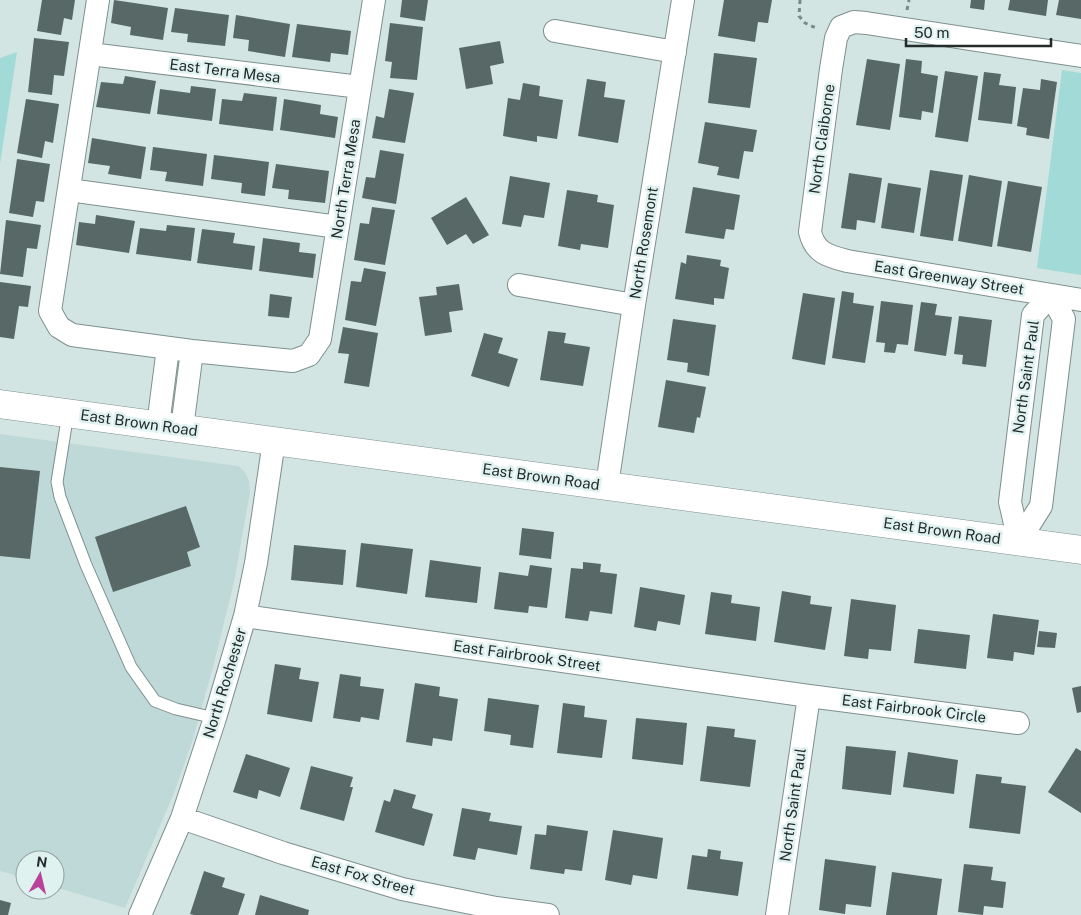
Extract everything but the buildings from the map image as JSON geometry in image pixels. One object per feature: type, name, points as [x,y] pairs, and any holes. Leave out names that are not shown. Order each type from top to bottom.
[{"type":"main road","name":"East Brown Road","points":[[0,404],[1081,550]]},
{"type":"street","points":[[98,0],[50,311],[59,327],[72,336],[192,351],[170,427]]},
{"type":"street","name":"North Terra Mesa","points":[[192,351],[293,361],[309,355],[320,339],[374,0]]},
{"type":"street","name":"North Rosemont","points":[[607,486],[683,0]]},
{"type":"street","name":"North Claiborne","points":[[818,250],[812,242],[810,232],[811,219],[836,38],[842,27],[854,22],[866,23],[1081,56]]},
{"type":"street","points":[[555,32],[675,52]]},
{"type":"street","name":"East Terra Mesa","points":[[90,54],[360,87]]},
{"type":"street","points":[[69,190],[338,227]]},
{"type":"street","name":"East Greenway Street","points":[[818,250],[830,257],[847,261],[1081,300]]},
{"type":"street","points":[[519,285],[634,305]]},
{"type":"street","name":"North Saint Paul","points":[[1051,295],[1064,319],[1041,506],[1019,541],[1010,502],[1033,315],[1051,295]]},
{"type":"street","points":[[168,348],[170,427]]},
{"type":"street","name":"North Rochester","points":[[140,915],[182,818],[215,718],[245,616],[256,563],[274,441]]},
{"type":"street","name":"East Fairbrook Street","points":[[245,616],[809,696]]},
{"type":"street","name":"North Saint Paul","points":[[777,915],[809,696]]},
{"type":"street","name":"East Fairbrook Circle","points":[[809,696],[1018,723]]},
{"type":"street","name":"East Fox Street","points":[[182,818],[283,853],[402,889],[496,908],[548,915]]},
{"type":"lane","points":[[68,413],[57,482],[60,497],[86,565],[131,667],[155,701],[176,709],[215,718]]},
{"type":"path","points":[[800,0],[799,16],[805,23],[816,28]]},
{"type":"shaded area","points":[[17,52],[0,164],[0,58]]},
{"type":"shaded area","points":[[1062,70],[1081,73],[1081,275],[1037,268]]},
{"type":"shaded area","points":[[0,434],[238,466],[245,472],[249,481],[250,492],[234,582],[214,663],[193,739],[174,793],[125,908],[65,890],[65,850],[15,850],[15,875],[0,871]]}]
